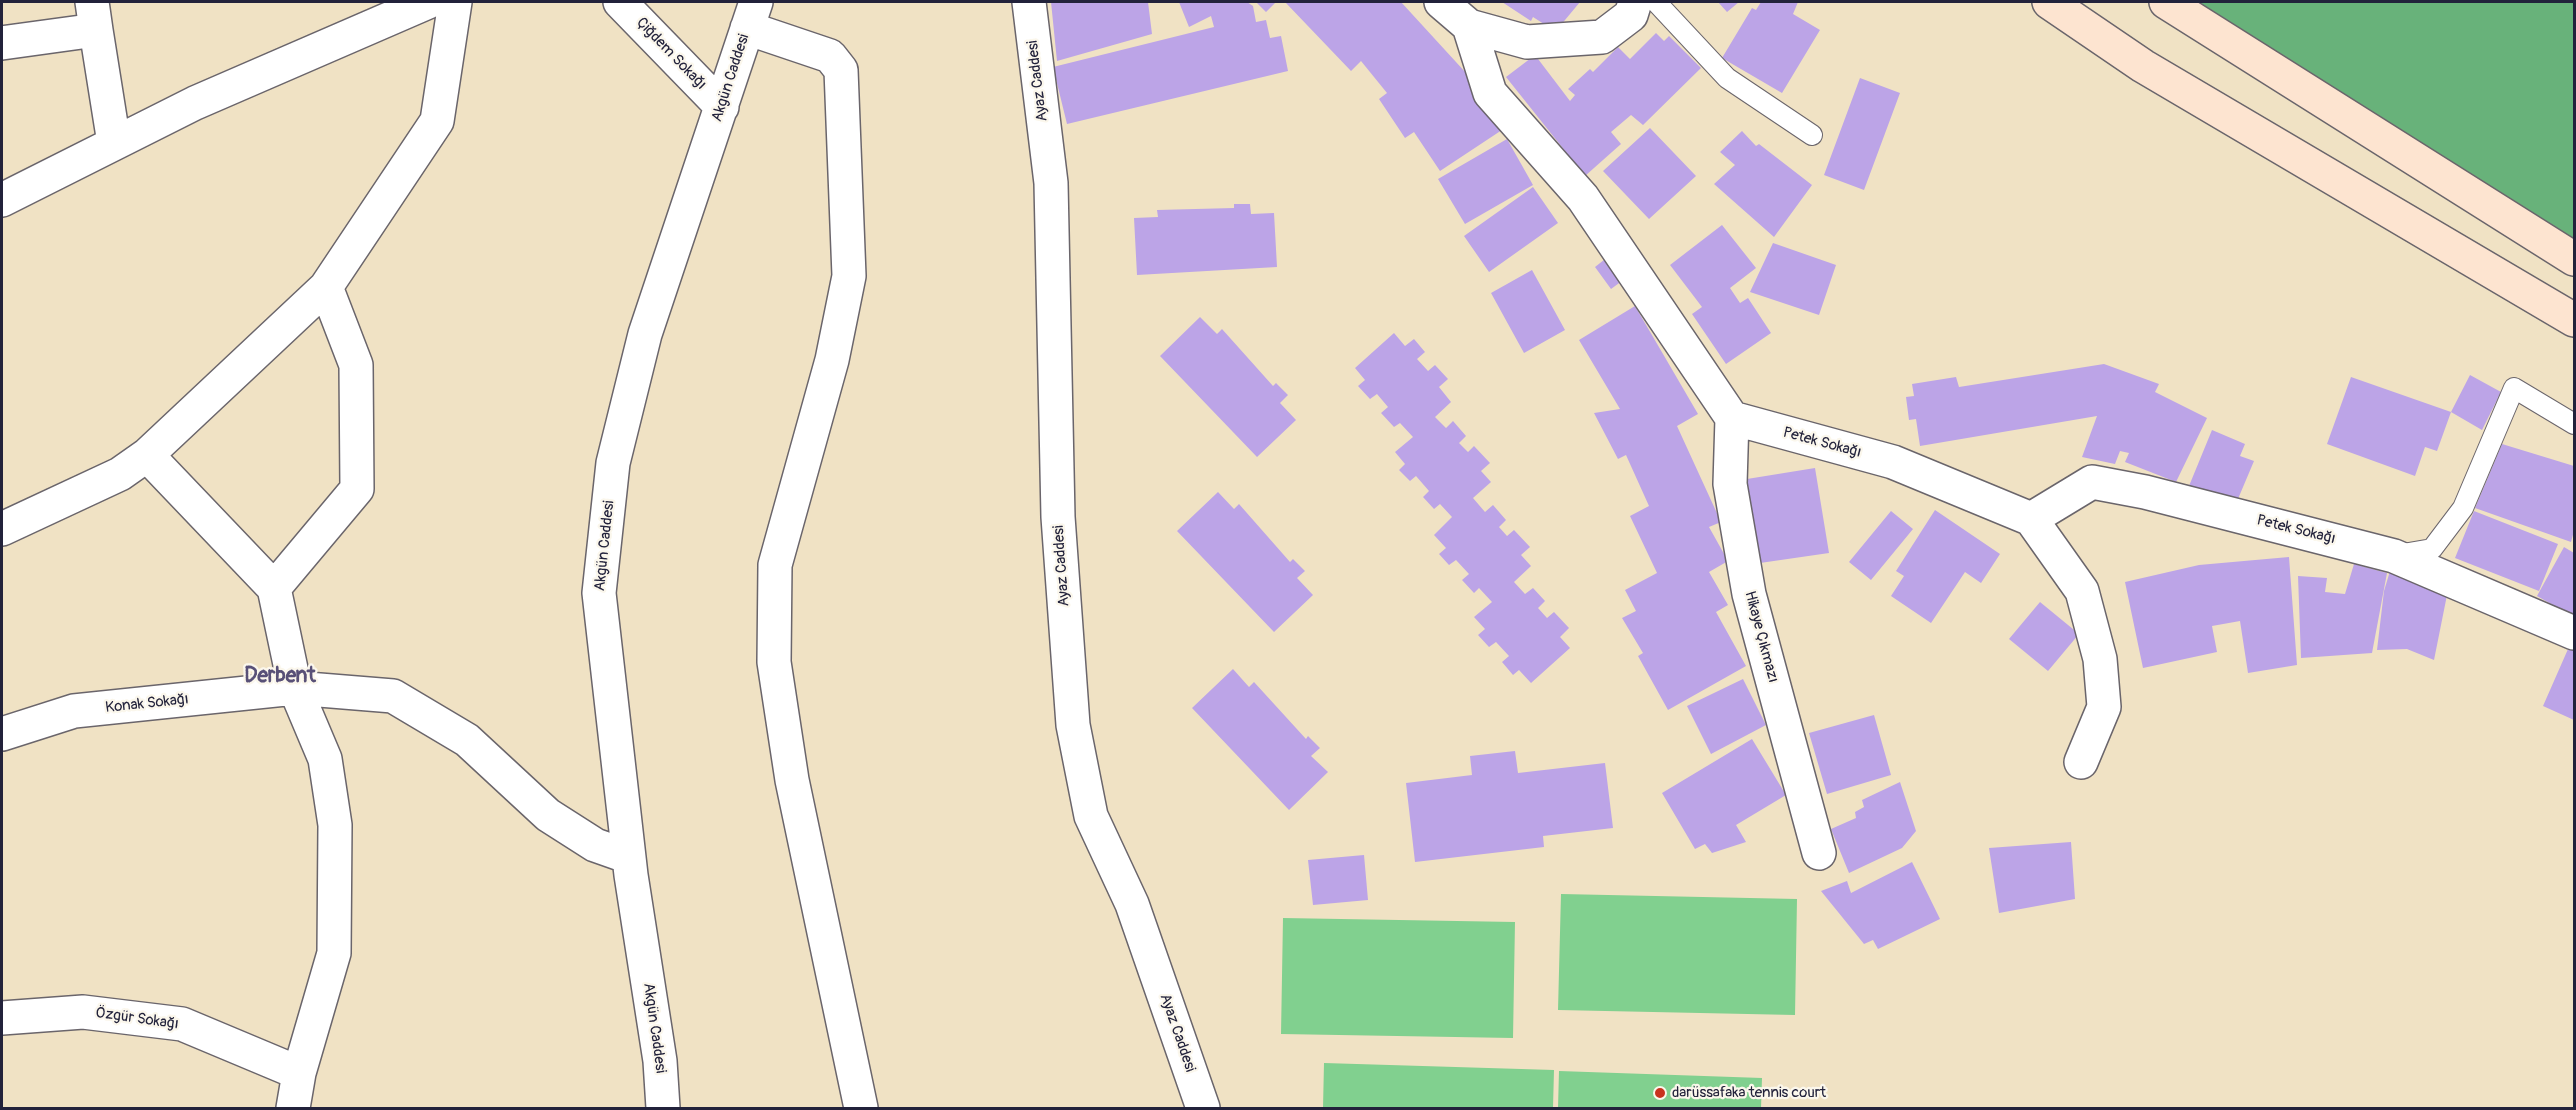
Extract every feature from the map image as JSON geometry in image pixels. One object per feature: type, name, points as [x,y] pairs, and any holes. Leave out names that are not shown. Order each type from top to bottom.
[{"type":"main road","points":[[2049,2],[2144,66],[2574,320]]},
{"type":"main road","points":[[2166,2],[2574,259]]},
{"type":"street","points":[[2,200],[195,103],[428,2]]},
{"type":"street","points":[[2,529],[120,474],[147,455],[326,287],[437,121],[455,2]]},
{"type":"street","name":"Çiğdem Sokağı","points":[[620,2],[722,106]]},
{"type":"street","name":"Ayaz Caddesi","points":[[1029,2],[1050,183],[1058,517],[1073,725],[1091,816],[1132,904],[1203,1108]]},
{"type":"street","points":[[1441,2],[1469,26],[1527,42],[1602,37],[1631,15],[1635,2]]},
{"type":"street","points":[[751,15],[830,56],[841,70],[849,276],[832,360],[775,565],[774,662],[792,780],[861,1108]]},
{"type":"street","name":"Akgün Caddesi","points":[[663,1108],[660,1061],[629,857],[599,593],[613,463],[645,334],[751,15]]},
{"type":"street","points":[[2,43],[94,16],[114,143]]},
{"type":"street","points":[[1469,26],[1490,93],[1583,198],[1732,418]]},
{"type":"street","points":[[274,588],[357,489],[356,365],[326,287]]},
{"type":"street","name":"Petek Sokağı","points":[[1732,418],[1893,462],[2031,519],[2092,482],[2145,492],[2394,556],[2574,633]]},
{"type":"street","name":"Hikaye Çıkmazı","points":[[1732,418],[1730,484],[1749,594],[1819,853]]},
{"type":"street","points":[[147,455],[274,588],[295,688],[325,759],[335,825],[334,953],[299,1073],[293,1108]]},
{"type":"street","points":[[2031,519],[2082,591],[2100,659],[2104,707],[2081,762]]},
{"type":"street","name":"Konak Sokağı","points":[[2,734],[74,711],[295,688],[393,696],[467,740],[548,815],[595,845],[629,857]]},
{"type":"street","name":"Özgür Sokağı","points":[[2,1018],[83,1012],[182,1024],[299,1073]]},
{"type":"lane","points":[[1656,2],[1727,78],[1812,135]]},
{"type":"lane","points":[[2394,556],[2432,549],[2463,508],[2514,388],[2574,424]]},
{"type":"green space","points":[[2195,2],[2574,2],[2574,251]]},
{"type":"green space","points":[[1561,894],[1797,899],[1795,1015],[1558,1010]]},
{"type":"green space","points":[[1283,918],[1515,922],[1513,1038],[1281,1034]]},
{"type":"green space","points":[[1324,1063],[1554,1070],[1553,1108],[1323,1108]]},
{"type":"green space","name":"darüssafaka tennis court","points":[[1559,1071],[1762,1078],[1761,1108],[1558,1108]]},
{"type":"building","points":[[1051,2],[1148,2],[1152,34],[1057,61]]},
{"type":"building","points":[[1179,2],[1247,2],[1253,6],[1256,22],[1266,20],[1270,38],[1281,36],[1288,71],[1067,124],[1053,67],[1214,27],[1211,16],[1189,27]]},
{"type":"building","points":[[1256,2],[1276,2],[1266,12]]},
{"type":"building","points":[[1285,2],[1401,2],[1478,86],[1505,128],[1440,171],[1414,132],[1405,138],[1379,99],[1387,93],[1361,61],[1351,71]]},
{"type":"building","points":[[1502,2],[1580,2],[1560,26],[1547,26],[1533,17],[1531,21]]},
{"type":"building","points":[[1718,2],[1739,2],[1727,12]]},
{"type":"building","points":[[1761,2],[1798,2],[1793,14],[1820,30],[1782,93],[1722,58],[1752,8],[1756,10]]},
{"type":"building","points":[[1656,33],[1664,41],[1669,36],[1701,68],[1643,125],[1631,115],[1611,132],[1621,144],[1585,176],[1506,77],[1535,55],[1570,101],[1575,95],[1568,89],[1590,69],[1593,72],[1618,47],[1630,59]]},
{"type":"building","points":[[1860,78],[1900,93],[1864,190],[1824,175]]},
{"type":"building","points":[[1650,128],[1696,176],[1649,219],[1603,171]]},
{"type":"building","points":[[1742,131],[1756,146],[1759,144],[1812,185],[1774,237],[1714,184],[1735,165],[1720,152]]},
{"type":"building","points":[[1507,139],[1533,185],[1465,224],[1438,179]]},
{"type":"building","points":[[1533,187],[1558,223],[1489,272],[1464,236]]},
{"type":"building","points":[[1234,204],[1250,204],[1251,214],[1274,213],[1277,267],[1137,275],[1134,218],[1158,217],[1157,210],[1234,208]]},
{"type":"building","points":[[1722,225],[1756,268],[1730,288],[1740,303],[1748,298],[1771,333],[1726,364],[1692,314],[1702,307],[1670,265]]},
{"type":"building","points":[[1773,243],[1836,265],[1819,315],[1750,292]]},
{"type":"building","points":[[1609,256],[1626,278],[1611,289],[1595,267]]},
{"type":"building","points":[[1532,270],[1565,330],[1524,353],[1491,293]]},
{"type":"building","points":[[1635,306],[1698,414],[1677,426],[1721,522],[1709,527],[1728,561],[1709,572],[1728,605],[1716,612],[1746,666],[1668,710],[1638,656],[1643,653],[1622,618],[1636,611],[1625,590],[1657,573],[1630,516],[1649,506],[1626,455],[1618,459],[1594,413],[1620,409],[1579,340]]},
{"type":"building","points":[[1200,317],[1217,334],[1222,329],[1273,386],[1276,383],[1288,395],[1280,403],[1296,420],[1257,457],[1160,356]]},
{"type":"building","points":[[1394,333],[1405,346],[1414,339],[1425,352],[1417,359],[1428,371],[1435,365],[1448,379],[1439,387],[1451,402],[1435,417],[1446,428],[1453,421],[1466,436],[1459,443],[1468,452],[1474,446],[1490,463],[1481,471],[1491,482],[1473,498],[1485,512],[1493,505],[1506,520],[1499,527],[1507,536],[1514,530],[1530,547],[1521,555],[1531,566],[1514,582],[1525,594],[1533,588],[1545,601],[1538,608],[1547,618],[1554,612],[1569,628],[1560,637],[1570,648],[1531,683],[1519,670],[1513,675],[1502,662],[1509,656],[1496,642],[1489,647],[1478,635],[1485,629],[1474,617],[1492,602],[1479,588],[1474,593],[1462,580],[1469,574],[1456,560],[1449,565],[1439,554],[1446,548],[1434,535],[1452,517],[1440,504],[1434,509],[1423,497],[1429,491],[1416,476],[1410,481],[1399,470],[1405,464],[1395,452],[1413,437],[1400,423],[1394,427],[1381,413],[1388,407],[1377,394],[1370,399],[1358,386],[1365,380],[1355,368]]},
{"type":"building","points":[[2104,364],[2159,384],[2155,392],[2207,418],[2176,482],[2125,462],[2129,453],[2120,451],[2115,464],[2082,457],[2097,416],[1920,446],[1916,419],[1909,420],[1906,397],[1914,396],[1912,384],[1956,377],[1959,387]]},
{"type":"building","points":[[2470,375],[2501,392],[2482,430],[2451,412]]},
{"type":"building","points":[[2351,377],[2451,412],[2437,451],[2425,447],[2415,476],[2327,444]]},
{"type":"building","points":[[2212,430],[2245,444],[2240,456],[2254,461],[2235,506],[2189,486]]},
{"type":"building","points":[[2502,444],[2574,466],[2574,531],[2571,542],[2475,508]]},
{"type":"building","points":[[1815,468],[1829,553],[1760,563],[1747,479]]},
{"type":"building","points":[[1218,492],[1234,509],[1239,504],[1290,562],[1293,559],[1305,571],[1297,578],[1313,595],[1274,632],[1177,531]]},
{"type":"building","points":[[1935,510],[2000,554],[1981,583],[1965,572],[1931,623],[1891,596],[1904,576],[1896,571]]},
{"type":"building","points":[[1891,511],[1913,529],[1871,580],[1849,562]]},
{"type":"building","points":[[2474,511],[2558,544],[2539,591],[2455,558]]},
{"type":"building","points":[[2564,547],[2574,553],[2574,617],[2537,596]]},
{"type":"building","points":[[2289,557],[2297,665],[2248,673],[2240,621],[2212,626],[2217,652],[2143,668],[2125,582],[2199,565]]},
{"type":"building","points":[[2354,564],[2387,573],[2372,653],[2301,658],[2298,576],[2327,578],[2325,592],[2345,594]]},
{"type":"building","points":[[2390,571],[2448,590],[2434,660],[2407,649],[2377,650],[2384,591]]},
{"type":"building","points":[[2040,602],[2079,634],[2048,671],[2009,639]]},
{"type":"building","points":[[2572,640],[2574,641],[2574,720],[2543,706]]},
{"type":"building","points":[[1233,669],[1249,687],[1254,682],[1306,739],[1308,736],[1320,748],[1311,756],[1328,772],[1289,810],[1192,708]]},
{"type":"building","points":[[1743,679],[1766,725],[1711,754],[1687,706]]},
{"type":"building","points":[[1874,715],[1891,775],[1827,794],[1809,733]]},
{"type":"building","points":[[1752,739],[1786,795],[1736,825],[1746,842],[1712,853],[1705,844],[1695,849],[1662,793]]},
{"type":"building","points":[[1515,751],[1518,773],[1605,763],[1613,828],[1543,836],[1544,847],[1415,862],[1406,783],[1472,775],[1470,756]]},
{"type":"building","points":[[1900,782],[1916,831],[1902,848],[1849,873],[1831,829],[1856,818],[1855,812],[1864,807],[1862,800]]},
{"type":"building","points":[[2071,842],[2075,899],[1999,913],[1989,848]]},
{"type":"building","points":[[1364,855],[1368,900],[1313,905],[1308,860]]},
{"type":"building","points":[[1912,862],[1940,919],[1878,949],[1873,940],[1864,944],[1821,891],[1847,881],[1851,893]]},
{"type":"place","name":"darüssafaka tennis court","points":[[1660,1093]]},
{"type":"district","name":"Derbent","points":[[280,677]]}]
